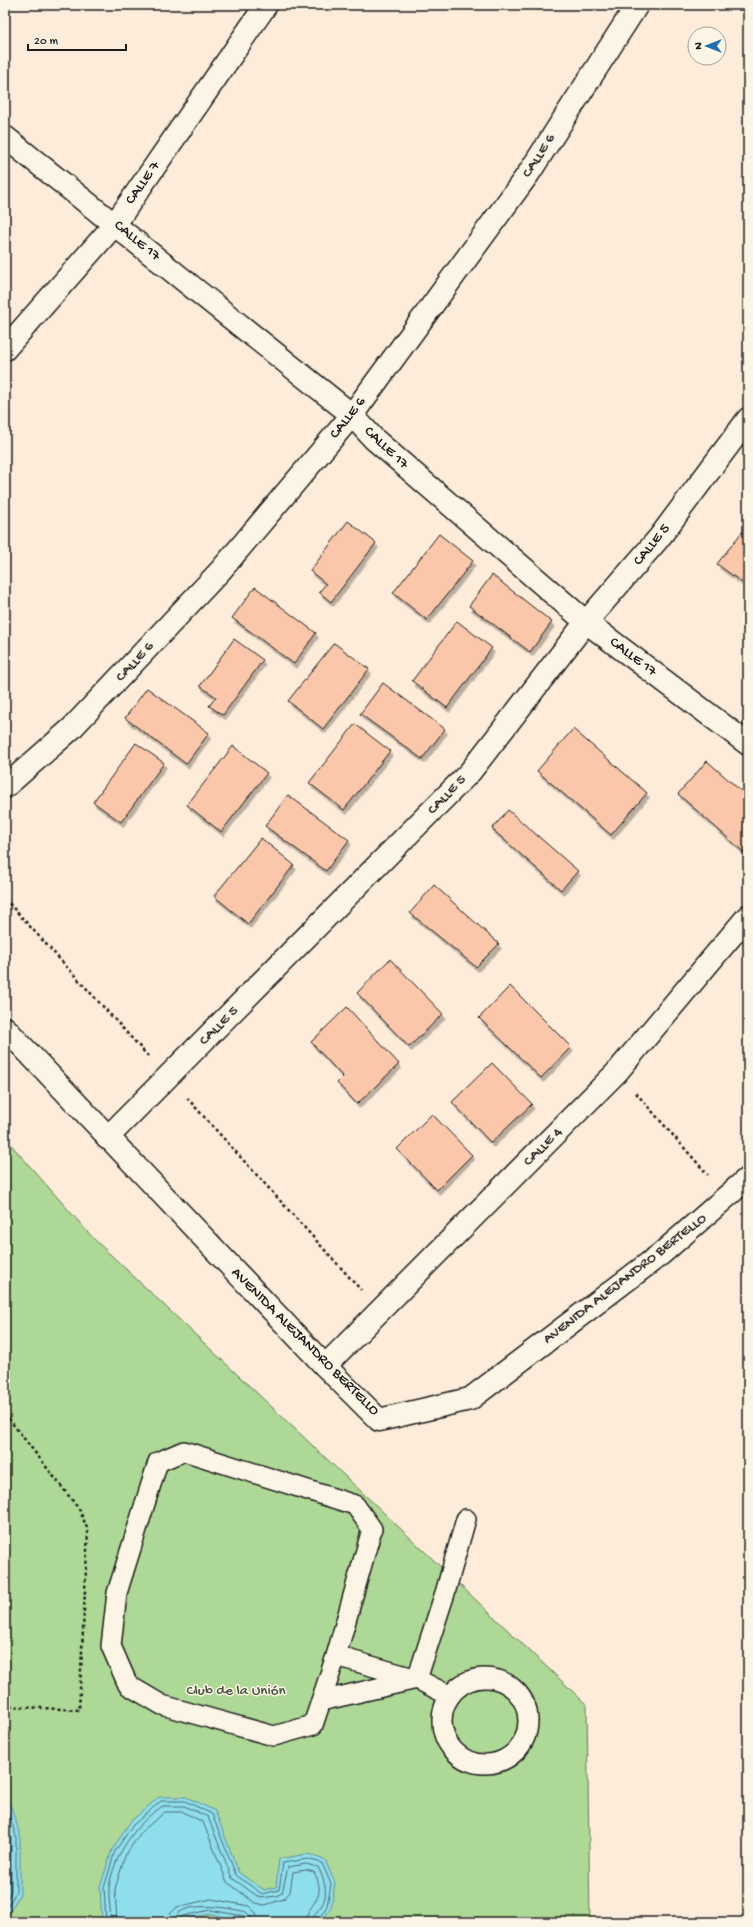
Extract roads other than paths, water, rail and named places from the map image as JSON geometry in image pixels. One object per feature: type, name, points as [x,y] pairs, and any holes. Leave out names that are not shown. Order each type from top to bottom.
[{"type":"street","name":"CALLE 7","points":[[5,349],[115,224],[266,5]]},
{"type":"street","name":"CALLE 6","points":[[5,787],[71,729],[216,576],[352,415],[529,173],[637,5]]},
{"type":"street","name":"CALLE 17","points":[[5,136],[352,415],[374,439],[586,622],[748,744]]},
{"type":"street","name":"CALLE 5","points":[[107,1138],[470,772],[586,622],[659,538],[748,419]]},
{"type":"street","name":"CALLE 4","points":[[325,1366],[617,1072],[748,916]]},
{"type":"street","name":"AVENIDA ALEJANDRO BERTELLO","points":[[5,1028],[107,1138],[325,1366],[379,1420],[470,1399],[661,1254],[748,1178]]},
{"type":"lane","points":[[184,1451],[355,1505],[372,1528],[336,1656],[313,1724],[274,1736],[162,1705],[128,1685],[111,1646],[117,1593],[158,1462],[184,1451]]},
{"type":"lane","points":[[417,1679],[445,1594],[466,1520]]},
{"type":"lane","points":[[336,1656],[417,1679],[450,1696]]},
{"type":"lane","points":[[485,1678],[499,1680],[511,1686],[520,1696],[526,1708],[527,1722],[525,1736],[518,1747],[507,1758],[493,1763],[479,1763],[465,1759],[453,1750],[445,1737],[442,1722],[444,1708],[450,1696],[460,1686],[472,1680],[485,1678]]},
{"type":"lane","points":[[322,1700],[417,1679]]},
{"type":"water","points":[[159,1797],[186,1797],[215,1811],[239,1873],[264,1890],[276,1887],[279,1859],[307,1854],[325,1860],[335,1883],[331,1907],[320,1922],[247,1922],[210,1914],[185,1919],[181,1922],[102,1922],[100,1887],[112,1850],[130,1822]]},
{"type":"water","points":[[5,1802],[10,1804],[20,1835],[20,1894],[5,1919]]},
{"type":"park label","name":"Club de la Unión","points":[[236,1691]]}]
